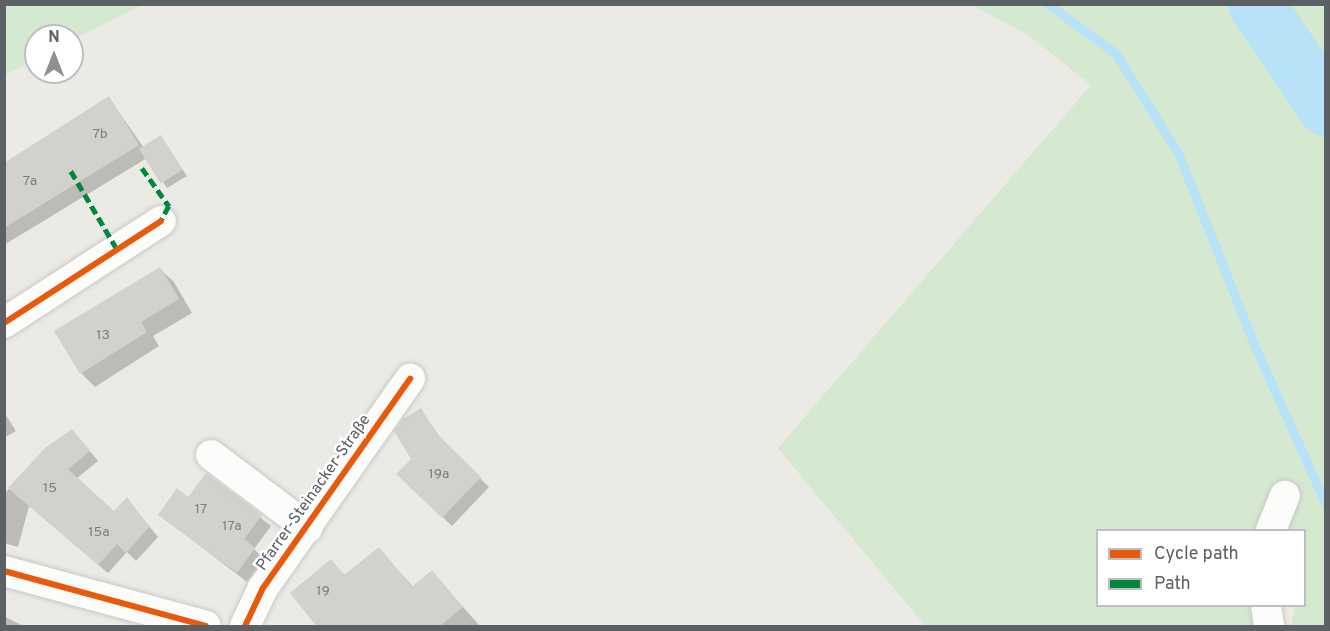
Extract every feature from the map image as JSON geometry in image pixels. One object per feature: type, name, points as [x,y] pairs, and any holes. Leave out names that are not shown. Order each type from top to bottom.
[{"type":"street","points":[[4,323],[161,221]]},
{"type":"street","name":"Pfarrer-Steinacker-Straße","points":[[245,627],[263,588],[308,528],[410,379]]},
{"type":"street","name":"Pfarrer-Steinacker-Straße","points":[[211,455],[308,528]]},
{"type":"street","points":[[1272,529],[1285,496]]},
{"type":"street","points":[[4,571],[206,627]]},
{"type":"street","points":[[1266,607],[1269,627]]},
{"type":"green space","points":[[5,4],[142,4],[84,34],[84,24],[24,24],[24,65],[5,75]]},
{"type":"green space","points":[[972,5],[1325,5],[1325,626],[1291,626],[1295,607],[1306,607],[1306,529],[1287,529],[1272,500],[1259,529],[1096,529],[1096,607],[1255,607],[1257,626],[925,626],[778,448],[1091,85],[1028,35]]},
{"type":"building","points":[[109,96],[139,145],[4,228],[4,163]]},
{"type":"building","points":[[161,135],[183,170],[161,184],[139,149]]},
{"type":"building","points":[[160,267],[179,299],[141,322],[147,332],[80,374],[54,331]]},
{"type":"building","points":[[421,408],[436,433],[481,477],[442,518],[396,474],[411,459],[394,431],[403,419]]},
{"type":"building","points":[[72,429],[90,451],[68,469],[114,511],[127,497],[149,527],[126,553],[117,544],[98,565],[8,488],[45,448]]},
{"type":"building","points":[[206,473],[262,515],[244,539],[255,548],[237,573],[158,515],[177,488],[188,497]]},
{"type":"building","points":[[379,547],[412,587],[432,570],[463,607],[439,627],[317,627],[290,593],[331,559],[344,575]]},
{"type":"waterway","points":[[1048,4],[1116,54],[1178,153],[1256,349],[1326,505]]},
{"type":"waterway","points":[[1256,4],[1326,107]]},
{"type":"marked path","points":[[142,168],[169,206],[161,221]]},
{"type":"marked path","points":[[71,171],[117,249]]},
{"type":"cycle path","points":[[4,323],[161,221]]},
{"type":"cycle path","points":[[245,626],[263,588],[410,379]]},
{"type":"cycle path","points":[[4,571],[206,626]]}]
